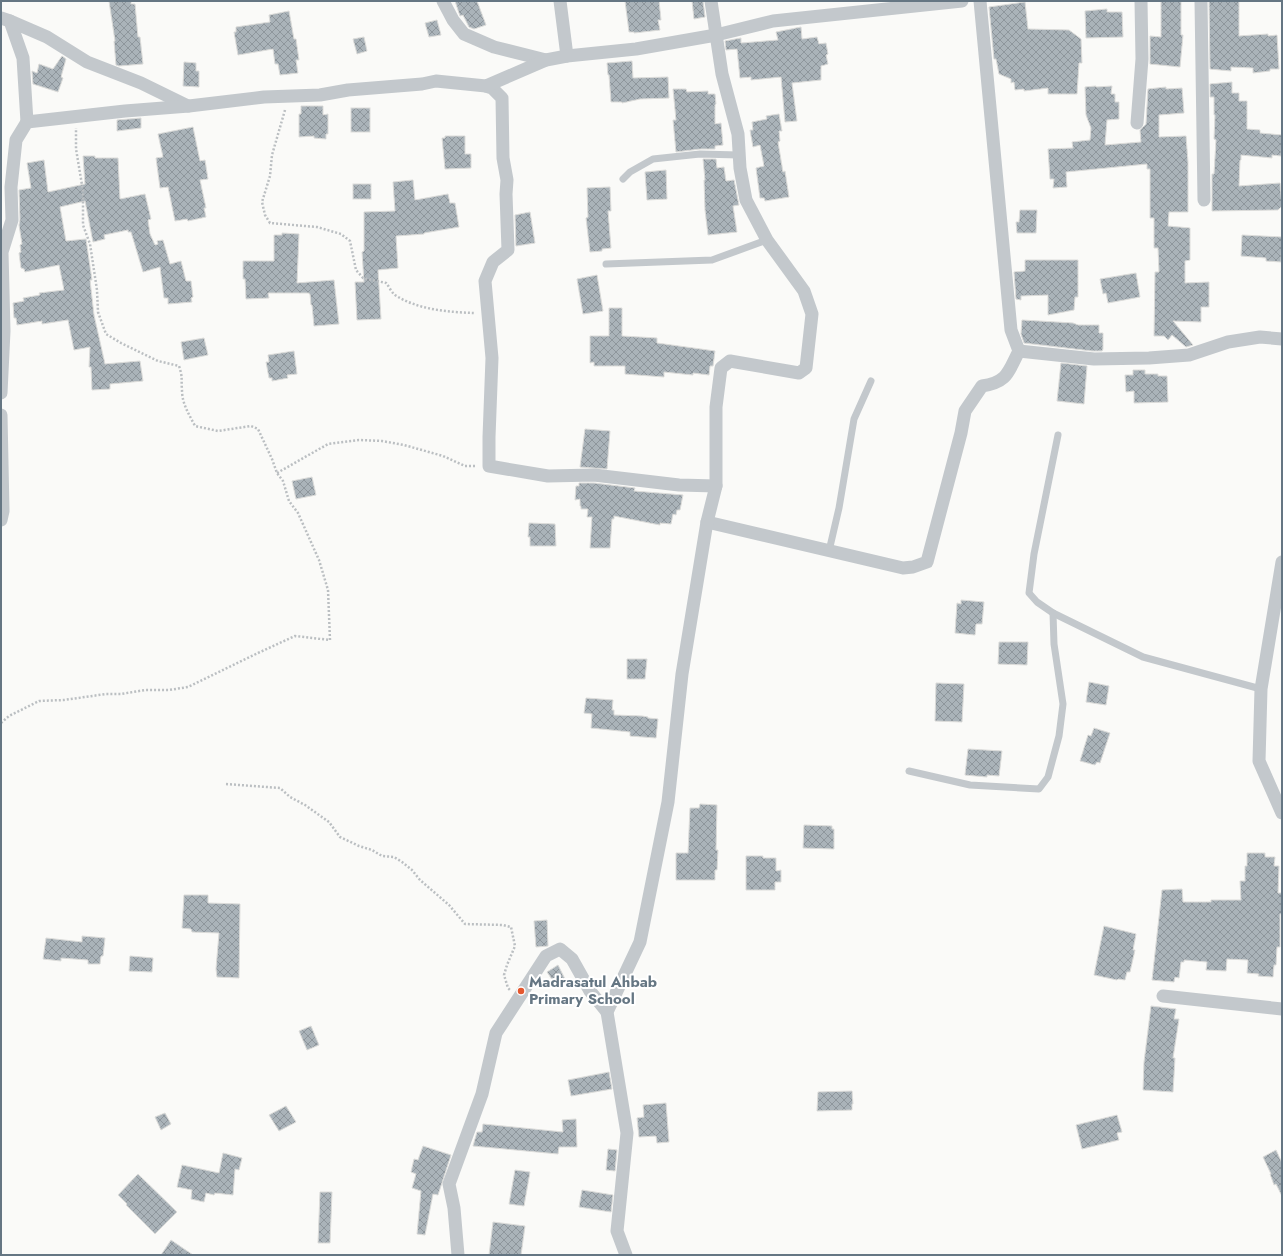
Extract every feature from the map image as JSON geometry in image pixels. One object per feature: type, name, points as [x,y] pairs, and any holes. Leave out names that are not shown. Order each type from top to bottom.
[{"type":"street","points":[[443,1],[453,20],[464,34],[494,47],[546,60]]},
{"type":"street","points":[[560,1],[567,56]]},
{"type":"street","points":[[607,1012],[640,942],[668,802],[682,674],[707,522],[716,486],[716,406],[721,368],[730,361],[799,374],[806,368],[812,314],[804,290],[766,240],[746,200],[740,168],[738,134],[722,74],[711,1]]},
{"type":"street","points":[[486,86],[546,60],[567,56],[636,49],[716,35],[773,21],[962,1]]},
{"type":"street","points":[[707,522],[903,568],[913,567],[927,562],[965,411],[982,386],[992,384],[1005,378],[1019,351],[1011,330],[980,1]]},
{"type":"street","points":[[1137,124],[1142,59],[1141,1]]},
{"type":"street","points":[[1201,1],[1204,200]]},
{"type":"street","points":[[6,19],[47,36],[87,62],[141,83],[189,106]]},
{"type":"street","points":[[1,393],[4,332],[2,301],[2,252],[12,220],[11,187],[16,140],[27,122],[23,58],[6,19]]},
{"type":"street","points":[[27,122],[125,111],[189,106],[228,100],[287,95],[320,95],[348,90],[422,84],[436,81],[486,86],[492,88],[502,98],[503,158],[507,180],[508,250],[493,262],[485,281],[492,358],[489,466],[548,476],[594,474],[679,485],[716,486]]},
{"type":"street","points":[[1019,351],[1094,359],[1149,358],[1189,355],[1228,342],[1260,337],[1282,339]]},
{"type":"street","points":[[1,415],[3,511],[1,520]]},
{"type":"street","points":[[1282,562],[1261,690],[1259,761],[1282,813]]},
{"type":"street","points":[[458,1255],[454,1208],[449,1184],[482,1094],[496,1033],[546,956],[560,949],[572,959],[590,990],[607,1012],[627,1133],[618,1231],[626,1255]]},
{"type":"street","points":[[1162,996],[1282,1009]]},
{"type":"lane","points":[[623,179],[630,172],[653,159],[700,154],[739,155]]},
{"type":"lane","points":[[606,264],[712,260],[766,240]]},
{"type":"lane","points":[[828,551],[840,508],[854,419],[871,381]]},
{"type":"lane","points":[[1058,435],[1034,554],[1029,593],[1037,602],[1053,613],[1143,657],[1261,690]]},
{"type":"lane","points":[[909,771],[970,785],[1038,789],[1048,777],[1059,736],[1063,704],[1054,644],[1053,613]]},
{"type":"path","points":[[287,95],[284,116],[272,154],[270,176],[262,202],[265,215],[270,223],[317,227],[341,234],[350,241],[356,270],[363,278],[386,282],[394,294],[414,304],[453,312],[489,313]]},
{"type":"path","points":[[1,723],[9,716],[39,701],[64,700],[106,694],[121,694],[145,690],[169,690],[188,687],[258,652],[295,636],[330,640],[328,590],[319,560],[298,513],[289,501],[283,481],[277,473],[258,429],[251,426],[218,431],[195,426],[185,408],[182,391],[183,377],[179,366],[158,361],[106,334],[98,312],[97,290],[90,244],[84,225],[83,191],[76,149],[76,117]]},
{"type":"path","points":[[277,473],[328,444],[359,440],[382,440],[404,445],[443,456],[465,466],[489,466]]},
{"type":"path","points":[[226,784],[280,788],[290,797],[305,805],[329,822],[340,837],[372,850],[382,856],[394,857],[402,862],[449,905],[465,924],[503,925],[511,927],[515,946],[506,965],[504,975],[508,988],[518,999]]},
{"type":"building","points":[[109,1],[131,1],[131,4],[135,4],[138,37],[140,37],[143,64],[116,65],[115,41]]},
{"type":"building","points":[[455,1],[477,1],[486,25],[474,29],[469,27],[463,15],[460,16]]},
{"type":"building","points":[[625,1],[659,1],[661,20],[658,20],[660,30],[634,33],[629,32]]},
{"type":"building","points":[[692,1],[703,1],[705,17],[694,19]]},
{"type":"building","points":[[1161,1],[1181,1],[1181,35],[1183,35],[1180,67],[1150,64],[1150,36],[1161,37]]},
{"type":"building","points":[[1209,1],[1239,1],[1239,36],[1268,34],[1268,36],[1277,35],[1279,69],[1270,69],[1270,71],[1253,73],[1253,68],[1231,67],[1231,71],[1210,69]]},
{"type":"building","points":[[1025,2],[1028,29],[1069,30],[1081,39],[1082,63],[1079,63],[1077,94],[1048,94],[1048,88],[1024,91],[1024,89],[1015,90],[1014,82],[1011,83],[1011,79],[999,74],[996,59],[994,59],[989,7]]},
{"type":"building","points":[[1107,9],[1107,12],[1122,12],[1123,37],[1086,38],[1085,11]]},
{"type":"building","points":[[289,11],[294,39],[296,39],[299,60],[296,60],[298,73],[280,75],[278,64],[275,64],[273,49],[238,55],[234,32],[236,32],[236,27],[270,22],[269,15]]},
{"type":"building","points":[[437,20],[441,35],[429,37],[425,23]]},
{"type":"building","points":[[801,27],[802,39],[817,37],[819,44],[826,43],[828,64],[821,66],[821,80],[792,83],[797,121],[785,122],[781,77],[751,80],[751,77],[740,78],[737,49],[726,50],[725,41],[741,38],[741,43],[778,40],[776,32]]},
{"type":"building","points":[[364,37],[367,51],[357,54],[353,39]]},
{"type":"building","points":[[62,56],[66,59],[61,77],[63,78],[58,92],[33,84],[32,71],[37,73],[39,64],[53,69]]},
{"type":"building","points":[[632,61],[633,78],[668,77],[669,98],[640,99],[622,103],[611,102],[607,63]]},
{"type":"building","points":[[184,62],[196,63],[196,71],[199,71],[199,87],[183,86]]},
{"type":"building","points":[[1232,82],[1232,93],[1239,93],[1239,101],[1247,101],[1247,129],[1260,130],[1260,133],[1282,135],[1281,156],[1272,155],[1272,158],[1241,155],[1240,160],[1239,186],[1280,183],[1282,206],[1278,210],[1212,211],[1212,174],[1214,174],[1216,140],[1214,139],[1214,97],[1210,97],[1210,84]]},
{"type":"building","points":[[1112,86],[1111,94],[1115,94],[1115,102],[1119,102],[1119,119],[1107,120],[1105,145],[1141,142],[1140,130],[1146,124],[1148,89],[1166,87],[1166,89],[1182,88],[1184,113],[1159,115],[1159,137],[1186,136],[1188,162],[1188,212],[1169,212],[1168,226],[1190,228],[1190,260],[1185,261],[1185,283],[1209,282],[1209,307],[1201,307],[1201,322],[1173,321],[1193,345],[1186,347],[1172,335],[1168,340],[1164,336],[1154,336],[1155,272],[1159,272],[1158,248],[1154,248],[1154,218],[1150,218],[1150,169],[1147,169],[1147,164],[1066,172],[1067,187],[1053,188],[1054,179],[1050,179],[1048,149],[1073,148],[1072,142],[1090,140],[1091,128],[1086,115],[1085,87]]},
{"type":"building","points":[[673,89],[686,89],[687,92],[708,91],[708,94],[715,94],[715,124],[721,123],[723,145],[715,146],[715,149],[676,152],[673,120],[676,120]]},
{"type":"building","points":[[301,106],[323,106],[323,115],[328,114],[328,134],[326,134],[326,139],[314,138],[314,136],[299,137],[299,114],[301,114]]},
{"type":"building","points":[[351,108],[370,108],[370,132],[351,132]]},
{"type":"building","points":[[779,114],[782,131],[779,131],[780,141],[778,142],[789,197],[765,201],[764,198],[760,198],[756,168],[764,166],[760,145],[753,147],[750,130],[753,130],[752,122],[767,119],[766,116]]},
{"type":"building","points":[[141,118],[141,128],[117,131],[117,120]]},
{"type":"building","points":[[193,127],[200,161],[205,160],[208,179],[200,180],[206,208],[204,208],[206,217],[188,221],[187,219],[175,221],[168,187],[160,188],[156,158],[163,157],[158,134]]},
{"type":"building","points":[[445,136],[465,136],[465,154],[471,154],[471,168],[445,169],[442,138],[445,138]]},
{"type":"building","points":[[83,156],[95,156],[95,158],[118,158],[120,199],[145,194],[151,219],[148,220],[150,234],[155,245],[158,244],[157,241],[163,240],[170,264],[181,261],[186,281],[191,281],[193,297],[191,298],[192,302],[168,304],[168,298],[164,298],[160,267],[143,272],[131,232],[128,232],[128,230],[104,235],[105,239],[93,242],[85,201],[60,207],[66,241],[86,239],[92,280],[90,280],[94,315],[105,364],[140,361],[143,381],[110,384],[110,389],[92,390],[91,367],[89,367],[90,347],[74,350],[68,320],[42,324],[42,321],[17,325],[16,318],[14,318],[13,303],[24,301],[23,298],[40,295],[39,293],[64,290],[59,265],[25,272],[24,269],[21,268],[19,253],[21,252],[20,245],[22,244],[19,225],[19,190],[31,188],[27,163],[44,160],[48,192],[85,184]]},
{"type":"building","points":[[703,159],[716,159],[717,168],[724,167],[726,181],[734,180],[739,205],[733,206],[737,232],[708,235],[705,210]]},
{"type":"building","points":[[666,170],[667,199],[647,200],[645,172]]},
{"type":"building","points":[[413,180],[415,200],[448,194],[450,203],[455,203],[459,227],[424,234],[396,236],[398,268],[378,270],[381,319],[357,320],[355,282],[364,282],[362,252],[364,251],[364,212],[395,211],[393,182]]},
{"type":"building","points":[[353,184],[371,184],[371,199],[353,199]]},
{"type":"building","points":[[610,187],[611,211],[608,211],[611,248],[602,249],[602,251],[590,252],[586,218],[588,217],[587,188]]},
{"type":"building","points":[[1020,210],[1037,210],[1036,233],[1017,233],[1016,222],[1019,222]]},
{"type":"building","points":[[530,212],[535,243],[516,246],[515,215]]},
{"type":"building","points":[[282,233],[299,234],[297,283],[334,280],[339,324],[314,326],[309,293],[268,293],[269,298],[246,299],[245,279],[243,279],[243,261],[274,261],[274,235],[282,235]]},
{"type":"building","points":[[1242,235],[1282,237],[1281,262],[1266,261],[1266,258],[1241,256]]},
{"type":"building","points":[[1025,260],[1078,260],[1078,297],[1075,297],[1074,310],[1048,315],[1048,295],[1021,296],[1021,300],[1016,299],[1014,272],[1025,271]]},
{"type":"building","points":[[1136,273],[1140,297],[1108,303],[1106,293],[1103,294],[1100,279]]},
{"type":"building","points":[[597,275],[603,311],[583,314],[577,279]]},
{"type":"building","points":[[609,308],[622,308],[622,336],[657,338],[657,343],[715,351],[713,366],[710,366],[709,375],[664,372],[664,377],[625,374],[625,366],[594,366],[594,362],[590,363],[590,336],[609,336]]},
{"type":"building","points":[[1022,320],[1073,323],[1078,325],[1099,325],[1099,333],[1103,333],[1103,349],[1102,351],[1092,351],[1024,343],[1021,334]]},
{"type":"building","points":[[204,338],[208,355],[184,360],[181,342]]},
{"type":"building","points":[[294,351],[297,374],[287,375],[288,378],[272,381],[272,378],[269,378],[266,362],[269,362],[268,355]]},
{"type":"building","points":[[1061,363],[1087,366],[1084,404],[1057,401]]},
{"type":"building","points":[[1133,370],[1145,370],[1145,374],[1167,376],[1168,402],[1134,403],[1134,391],[1126,392],[1125,375],[1133,375]]},
{"type":"building","points":[[585,429],[610,431],[607,469],[580,467]]},
{"type":"building","points":[[312,477],[316,495],[296,499],[292,481]]},
{"type":"building","points":[[579,483],[594,483],[635,488],[634,491],[683,495],[680,510],[677,510],[676,515],[673,514],[671,524],[660,523],[660,525],[614,516],[614,519],[612,519],[610,548],[590,548],[592,517],[587,517],[588,509],[581,509],[580,499],[575,500],[576,486],[579,486]]},
{"type":"building","points":[[529,523],[555,524],[556,546],[530,546],[530,537],[528,537]]},
{"type":"building","points":[[961,600],[984,602],[982,624],[976,624],[975,635],[955,633],[957,603],[961,604]]},
{"type":"building","points":[[999,642],[1028,642],[1027,665],[998,664]]},
{"type":"building","points":[[627,659],[647,659],[645,679],[627,679]]},
{"type":"building","points":[[1089,682],[1109,686],[1106,705],[1086,702]]},
{"type":"building","points":[[936,683],[964,684],[962,722],[935,721]]},
{"type":"building","points":[[586,698],[613,700],[612,710],[614,710],[614,715],[642,716],[658,719],[656,738],[630,736],[630,732],[591,728],[592,714],[584,713]]},
{"type":"building","points":[[1094,728],[1110,733],[1100,763],[1097,762],[1095,765],[1080,761],[1088,735],[1091,736]]},
{"type":"building","points":[[968,749],[1002,751],[999,776],[987,775],[987,777],[965,775]]},
{"type":"building","points":[[700,804],[717,805],[716,850],[718,850],[715,880],[676,880],[676,853],[688,853],[690,808],[699,808]]},
{"type":"building","points":[[804,825],[832,826],[832,829],[834,829],[834,849],[803,848]]},
{"type":"building","points":[[1247,853],[1265,853],[1265,857],[1275,857],[1274,866],[1279,866],[1278,893],[1282,893],[1282,914],[1280,914],[1280,947],[1277,947],[1276,965],[1274,965],[1273,977],[1258,976],[1259,974],[1247,973],[1248,960],[1227,959],[1226,971],[1206,970],[1207,962],[1184,960],[1184,962],[1181,962],[1179,978],[1175,977],[1174,982],[1152,980],[1162,890],[1182,889],[1183,902],[1241,900],[1240,881],[1245,881]]},
{"type":"building","points":[[746,856],[776,858],[776,871],[781,870],[781,882],[775,882],[775,890],[746,890]]},
{"type":"building","points":[[184,895],[208,895],[208,903],[240,904],[239,978],[217,977],[216,969],[219,933],[192,932],[191,929],[182,928]]},
{"type":"building","points":[[547,920],[548,946],[536,947],[534,921]]},
{"type":"building","points":[[1104,926],[1136,934],[1133,950],[1135,950],[1130,972],[1127,972],[1125,980],[1117,980],[1094,975]]},
{"type":"building","points":[[82,936],[105,938],[103,956],[101,956],[100,964],[88,964],[88,960],[61,958],[61,961],[43,959],[46,938],[82,942]]},
{"type":"building","points":[[130,956],[153,958],[152,972],[129,971]]},
{"type":"building","points":[[558,965],[565,979],[555,984],[547,972]]},
{"type":"building","points":[[1151,1006],[1176,1009],[1174,1019],[1179,1019],[1173,1058],[1175,1058],[1173,1092],[1143,1090],[1144,1062]]},
{"type":"building","points":[[311,1026],[319,1045],[307,1050],[299,1031]]},
{"type":"building","points":[[609,1072],[612,1089],[571,1096],[568,1080]]},
{"type":"building","points":[[852,1091],[852,1110],[817,1111],[818,1092]]},
{"type":"building","points":[[666,1103],[669,1142],[657,1143],[656,1136],[639,1137],[637,1118],[644,1117],[643,1105]]},
{"type":"building","points":[[286,1106],[296,1122],[279,1131],[269,1115]]},
{"type":"building","points":[[165,1113],[171,1124],[161,1130],[155,1117]]},
{"type":"building","points":[[1117,1115],[1122,1132],[1117,1133],[1119,1140],[1082,1149],[1076,1125]]},
{"type":"building","points":[[576,1119],[577,1147],[559,1147],[558,1154],[473,1146],[477,1132],[482,1132],[483,1124],[563,1132],[562,1120]]},
{"type":"building","points":[[423,1146],[451,1155],[438,1195],[433,1194],[425,1235],[417,1234],[421,1191],[412,1188],[416,1174],[411,1172],[414,1159],[418,1160]]},
{"type":"building","points":[[608,1149],[617,1150],[615,1171],[606,1170]]},
{"type":"building","points":[[1276,1150],[1282,1163],[1282,1196],[1276,1184],[1274,1185],[1271,1174],[1263,1157]]},
{"type":"building","points":[[223,1153],[242,1158],[239,1170],[235,1169],[233,1195],[215,1193],[214,1195],[206,1193],[204,1202],[191,1199],[192,1190],[177,1187],[182,1165],[219,1173]]},
{"type":"building","points":[[515,1170],[530,1172],[524,1206],[509,1204]]},
{"type":"building","points":[[138,1174],[177,1212],[155,1234],[118,1195]]},
{"type":"building","points":[[582,1190],[613,1195],[611,1212],[579,1207]]},
{"type":"building","points":[[320,1192],[332,1192],[330,1243],[318,1243]]},
{"type":"building","points":[[493,1222],[525,1226],[521,1255],[489,1255]]},
{"type":"building","points":[[171,1240],[193,1255],[161,1255]]},
{"type":"place","name":"Madrasatul Ahbab Primary School","points":[[521,991]]}]
